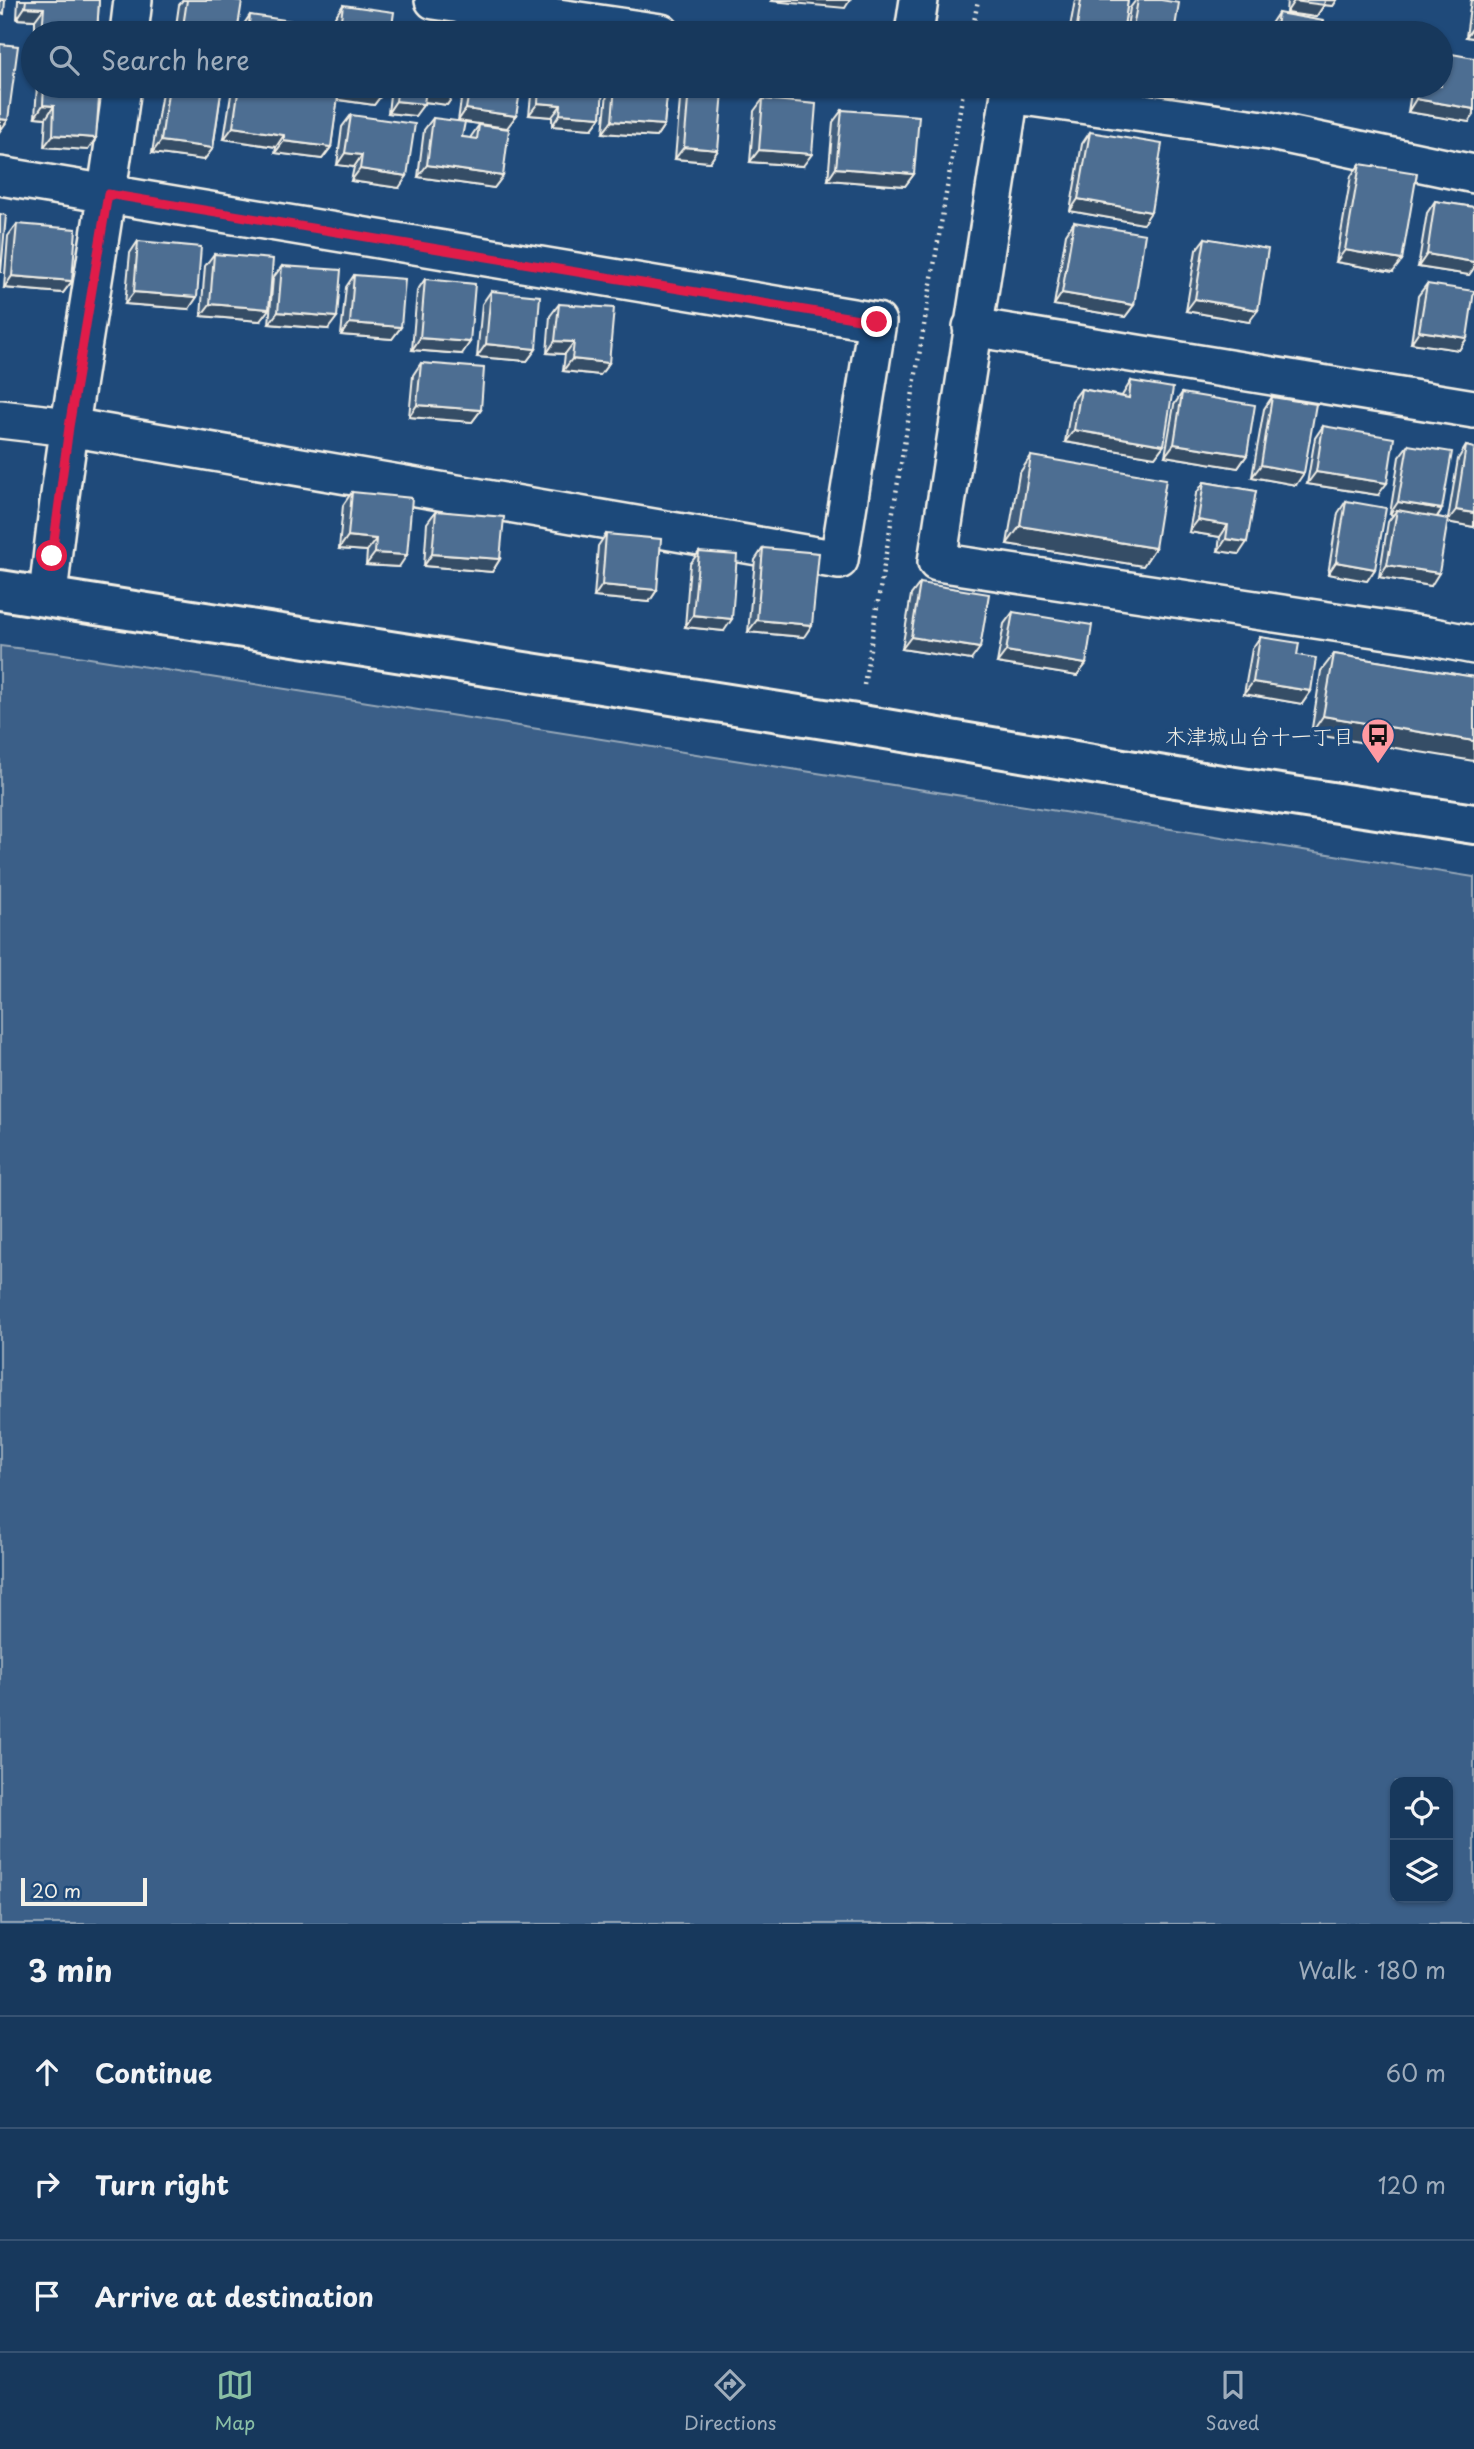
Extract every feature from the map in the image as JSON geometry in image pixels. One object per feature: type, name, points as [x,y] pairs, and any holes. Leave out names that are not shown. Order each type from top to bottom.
[{"type":"street","points":[[130,21],[133,0]]},
{"type":"street","points":[[434,0],[578,21]]},
{"type":"street","points":[[916,21],[919,0]]},
{"type":"street","points":[[48,597],[69,427],[108,194],[120,98]]},
{"type":"street","points":[[1009,98],[937,562],[1474,645]]},
{"type":"street","points":[[1038,98],[1270,131],[1474,174]]},
{"type":"street","points":[[0,176],[877,322],[839,560],[69,427],[0,419]]},
{"type":"street","points":[[972,327],[1474,409]]},
{"type":"street","points":[[0,590],[1474,824]]},
{"type":"path","points":[[974,21],[978,0]]},
{"type":"path","points":[[856,724],[962,98]]},
{"type":"shaded area","points":[[0,646],[1474,877],[1474,1924],[0,1924]]},
{"type":"building","points":[[0,0],[5,0],[4,14],[0,13]]},
{"type":"building","points":[[26,0],[99,0],[98,21],[43,21],[44,8],[25,7]]},
{"type":"building","points":[[187,0],[242,1],[239,21],[184,21]]},
{"type":"building","points":[[1081,0],[1128,0],[1125,21],[1078,21]]},
{"type":"building","points":[[1138,0],[1179,3],[1176,21],[1134,21]]},
{"type":"building","points":[[1294,0],[1325,0],[1324,5]]},
{"type":"building","points":[[343,5],[394,12],[393,21],[341,21]]},
{"type":"building","points":[[1278,13],[1324,21],[1277,21]]},
{"type":"building","points":[[250,15],[293,21],[249,21]]},
{"type":"building","points":[[0,44],[18,46],[8,120],[0,119]]},
{"type":"building","points":[[1453,54],[1474,58],[1474,109],[1416,99],[1453,98]]},
{"type":"building","points":[[43,98],[99,98],[96,138],[53,135],[54,106],[43,105]]},
{"type":"building","points":[[167,98],[220,98],[213,148],[161,141]]},
{"type":"building","points":[[237,98],[338,98],[331,147],[284,141],[284,135],[233,127]]},
{"type":"building","points":[[396,98],[425,98],[424,104],[396,101]]},
{"type":"building","points":[[468,98],[519,98],[516,116],[466,109]]},
{"type":"building","points":[[538,98],[602,98],[601,117],[560,114],[561,105],[538,103]]},
{"type":"building","points":[[614,98],[667,98],[664,125],[612,121]]},
{"type":"building","points":[[688,98],[722,98],[718,150],[684,147]]},
{"type":"building","points":[[763,99],[816,104],[812,154],[759,150]]},
{"type":"building","points":[[842,110],[919,116],[914,174],[836,168]]},
{"type":"building","points":[[351,115],[415,124],[407,176],[360,169],[362,155],[345,153]]},
{"type":"building","points":[[433,118],[465,122],[462,137],[477,139],[479,125],[509,129],[503,176],[427,165]]},
{"type":"building","points":[[1090,132],[1162,144],[1151,212],[1078,199]]},
{"type":"building","points":[[1360,164],[1417,173],[1402,260],[1345,250]]},
{"type":"building","points":[[1435,201],[1474,207],[1474,262],[1427,254]]},
{"type":"building","points":[[0,214],[6,215],[1,272],[0,272]]},
{"type":"building","points":[[1074,222],[1145,234],[1134,305],[1062,293]]},
{"type":"building","points":[[17,224],[76,229],[72,281],[12,276]]},
{"type":"building","points":[[1205,238],[1268,249],[1258,310],[1195,299]]},
{"type":"building","points":[[138,241],[201,247],[197,297],[134,292]]},
{"type":"building","points":[[214,254],[273,259],[269,309],[210,304]]},
{"type":"building","points":[[282,266],[341,270],[337,317],[278,312]]},
{"type":"building","points":[[354,275],[405,279],[401,327],[350,323]]},
{"type":"building","points":[[425,279],[475,284],[470,342],[420,338]]},
{"type":"building","points":[[1427,284],[1474,291],[1467,338],[1419,331]]},
{"type":"building","points":[[491,291],[540,296],[536,349],[486,344]]},
{"type":"building","points":[[559,304],[614,308],[609,363],[572,359],[574,342],[555,341]]},
{"type":"building","points":[[421,363],[484,368],[481,410],[417,405]]},
{"type":"building","points":[[1131,381],[1173,388],[1164,445],[1074,430],[1081,389],[1129,398]]},
{"type":"building","points":[[1182,393],[1255,405],[1247,455],[1174,444]]},
{"type":"building","points":[[1272,397],[1316,404],[1304,473],[1261,465]]},
{"type":"building","points":[[1323,426],[1394,438],[1387,483],[1316,472]]},
{"type":"building","points":[[1408,445],[1452,452],[1442,509],[1398,502]]},
{"type":"building","points":[[1466,446],[1474,448],[1474,513],[1456,510]]},
{"type":"building","points":[[1031,456],[1166,479],[1155,548],[1020,526]]},
{"type":"building","points":[[1204,482],[1256,491],[1247,542],[1226,539],[1228,525],[1198,520]]},
{"type":"building","points":[[352,492],[412,498],[407,555],[375,553],[376,539],[348,536]]},
{"type":"building","points":[[1346,501],[1386,508],[1375,569],[1336,562]]},
{"type":"building","points":[[1397,510],[1448,519],[1439,573],[1387,565]]},
{"type":"building","points":[[436,511],[504,517],[500,559],[432,554]]},
{"type":"building","points":[[606,534],[661,539],[657,590],[602,585]]},
{"type":"building","points":[[763,548],[819,553],[812,625],[757,620]]},
{"type":"building","points":[[699,552],[737,555],[732,619],[693,615]]},
{"type":"building","points":[[920,583],[989,594],[980,648],[911,637]]},
{"type":"building","points":[[1013,612],[1092,625],[1086,664],[1006,651]]},
{"type":"building","points":[[1260,637],[1299,643],[1297,655],[1316,658],[1311,691],[1253,682]]},
{"type":"building","points":[[1334,654],[1474,677],[1474,741],[1323,716]]},
{"type":"place","name":"木津城山台十一丁目","points":[[1378,765]]},
{"type":"route","points":[[52,556],[69,427],[108,194],[877,322]]}]
